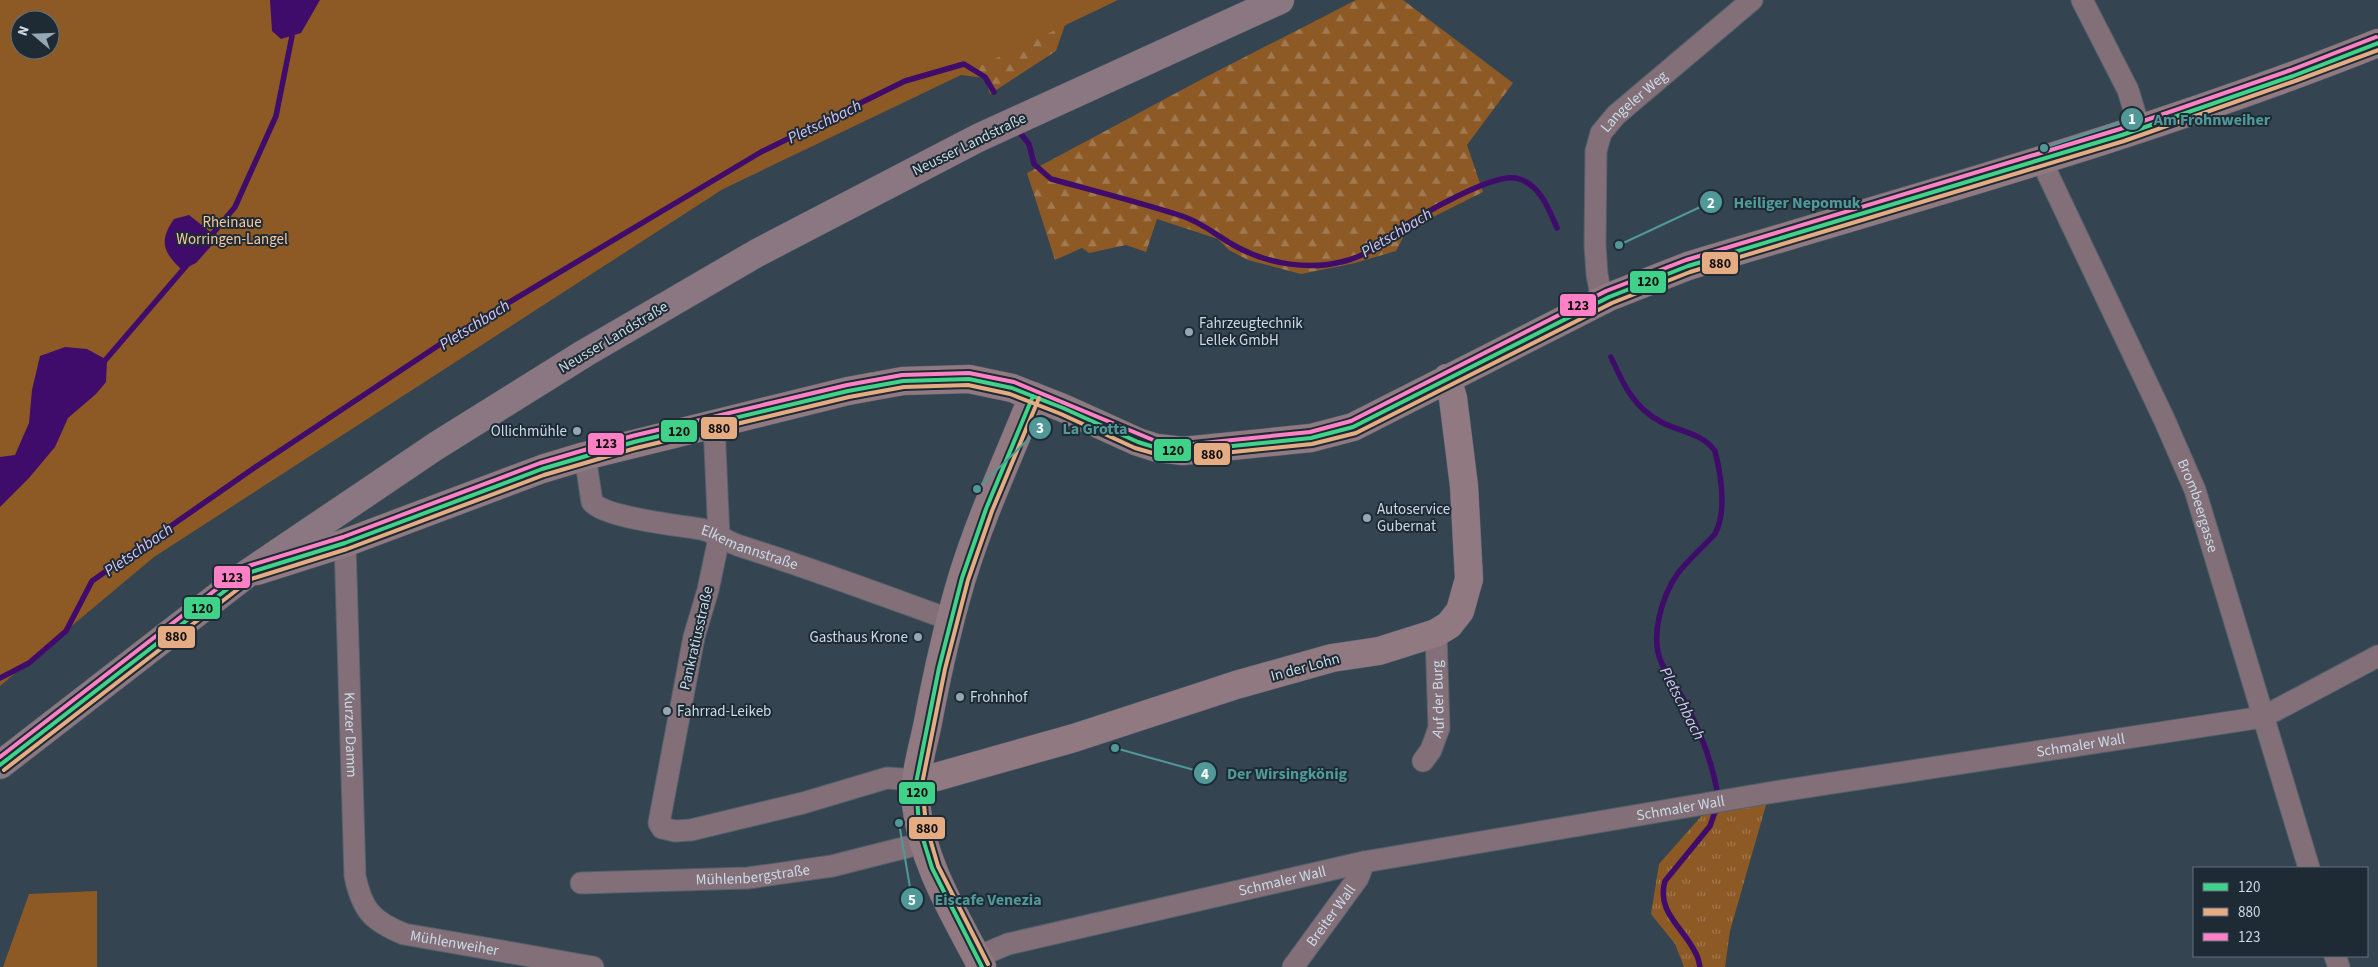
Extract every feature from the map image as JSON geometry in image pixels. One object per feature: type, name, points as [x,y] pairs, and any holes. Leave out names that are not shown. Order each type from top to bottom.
[{"type":"main road","name":"Neusser Landstraße","points":[[0,765],[248,573],[428,452],[560,368],[757,253],[978,138],[1280,0]]},
{"type":"main road","points":[[248,573],[346,543],[542,468],[714,423],[903,380],[969,379],[1012,388],[1138,442],[1157,448],[1183,451],[1311,438],[1352,427],[1446,378],[1648,280],[1688,266],[2140,130],[2245,94],[2378,43]]},
{"type":"main road","name":"In der Lohn","points":[[917,780],[936,777],[1074,738],[1236,685],[1332,658],[1379,651],[1436,634],[1449,625],[1460,611],[1469,579],[1464,486],[1453,398],[1446,378]]},
{"type":"main road","points":[[980,962],[937,880],[923,843],[916,802],[917,780],[951,620],[977,533],[1033,396]]},
{"type":"street","name":"Langeler Weg","points":[[1602,301],[1597,274],[1596,245],[1596,151],[1601,133],[1616,115],[1752,0]]},
{"type":"street","points":[[2082,0],[2128,90],[2140,130]]},
{"type":"street","name":"Brombeergasse","points":[[2042,160],[2164,419],[2195,490],[2309,867]]},
{"type":"street","name":"Pankratiusstraße","points":[[714,423],[719,538],[708,590],[694,637],[659,823],[662,828],[675,831],[691,830],[803,804],[887,778],[917,780]]},
{"type":"street","name":"Elkemannstraße","points":[[585,456],[592,502],[597,507],[623,515],[704,530],[719,538],[951,620]]},
{"type":"street","name":"Kurzer Damm","points":[[346,543],[355,876],[360,897],[367,910],[378,921]]},
{"type":"street","name":"Auf der Burg","points":[[1424,761],[1431,750],[1439,728],[1436,634]]},
{"type":"street","name":"Schmaler Wall","points":[[980,962],[1008,944],[1364,862],[1768,793],[2264,718],[2378,656]]},
{"type":"street","name":"Mühlenbergstraße","points":[[581,882],[748,878],[832,866],[923,843]]},
{"type":"street","name":"Breiter Wall","points":[[1293,967],[1358,878],[1364,862]]},
{"type":"street","name":"Mühlenweiher","points":[[378,921],[404,934],[593,967]]},
{"type":"green space","name":"Rheinaue Worringen-Langel","points":[[0,0],[1118,0],[723,189],[154,557],[0,686]]},
{"type":"green space","points":[[1064,0],[1069,13],[1056,51],[990,94],[985,78],[914,69]]},
{"type":"green space","points":[[1356,0],[1403,0],[1513,83],[1467,145],[1483,192],[1407,230],[1396,251],[1355,263],[1301,274],[1248,260],[1229,250],[1218,239],[1157,219],[1146,252],[1126,245],[1089,253],[1082,248],[1055,260],[1027,173],[1204,78]]},
{"type":"green space","points":[[1768,798],[1730,931],[1725,967],[1684,967],[1675,944],[1651,914],[1659,864],[1705,812]]},
{"type":"green space","points":[[97,891],[97,967],[3,967],[29,894]]},
{"type":"shaded area","points":[[270,0],[320,0],[301,33],[281,39],[272,31]]},
{"type":"shaded area","points":[[189,215],[213,234],[213,244],[196,263],[182,270],[167,252],[165,241],[166,234],[174,219]]},
{"type":"shaded area","points":[[65,347],[87,349],[107,360],[106,382],[96,394],[68,418],[55,447],[29,478],[0,507],[0,457],[15,455],[29,423],[32,390],[40,356]]},
{"type":"waterway","points":[[209,238],[235,207],[276,116],[292,36]]},
{"type":"waterway","name":"Pletschbach","points":[[0,678],[29,663],[66,631],[92,581],[254,468],[451,337],[761,152],[905,81],[964,64],[985,77],[994,92]]},
{"type":"waterway","name":"Pletschbach","points":[[1017,129],[1029,144],[1034,164],[1051,179],[1191,219],[1241,249],[1277,262],[1316,265],[1353,259],[1378,246],[1399,229],[1439,206],[1490,182],[1504,178],[1515,178],[1531,185],[1547,205],[1557,228]]},
{"type":"waterway","points":[[102,364],[187,265]]},
{"type":"waterway","name":"Pletschbach","points":[[1611,357],[1625,386],[1643,410],[1661,422],[1704,440],[1715,451],[1722,493],[1719,525],[1715,534],[1682,568],[1672,582],[1662,605],[1657,629],[1657,642],[1662,664],[1683,699],[1700,735],[1712,767],[1717,790]]},
{"type":"waterway","name":"Pletschbach","points":[[1700,967],[1690,943],[1667,910],[1663,892],[1665,881],[1710,826],[1716,809]]},
{"type":"transit line","name":"123","points":[[0,757],[245,567],[343,537],[540,463],[632,436],[847,385],[902,375],[969,373],[1014,382],[1158,442],[1183,445],[1310,432],[1351,421],[1606,291],[1686,260],[2120,129],[2291,70],[2376,37]]},
{"type":"transit line","name":"120","points":[[0,765],[248,573],[345,543],[542,469],[634,442],[848,391],[903,381],[969,379],[1012,388],[1063,408],[1138,442],[1157,448],[1183,451],[1311,438],[1353,427],[1609,297],[1688,266],[2122,135],[2293,76],[2378,43]]},
{"type":"transit line","name":"880","points":[[4,770],[251,579],[347,549],[544,475],[636,448],[849,397],[904,387],[968,385],[1010,394],[1061,414],[1135,448],[1156,454],[1184,457],[1312,444],[1356,433],[1612,303],[1690,272],[2124,141],[2378,50]]},
{"type":"transit line","name":"120","points":[[982,967],[932,868],[919,826],[916,783],[939,668],[962,578],[986,509],[1033,396]]},
{"type":"transit line","name":"880","points":[[988,964],[938,866],[926,825],[922,784],[945,669],[968,580],[992,511],[1039,398]]},
{"type":"place","name":"Am Frohnweiher","points":[[2044,148]]},
{"type":"place","name":"Heiliger Nepomuk","points":[[1619,245]]},
{"type":"place","name":"Fahrzeugtechnik Lellek GmbH","points":[[1189,332]]},
{"type":"place","name":"Ollichmühle","points":[[577,431]]},
{"type":"place","name":"La Grotta","points":[[977,489]]},
{"type":"place","name":"Autoservice Gubernat","points":[[1367,518]]},
{"type":"place","name":"Gasthaus Krone","points":[[918,637]]},
{"type":"place","name":"Frohnhof","points":[[960,697]]},
{"type":"place","name":"Fahrrad-Leikeb","points":[[667,711]]},
{"type":"place","name":"Der Wirsingkönig","points":[[1115,748]]},
{"type":"place","name":"Eiscafe Venezia","points":[[899,823]]}]
